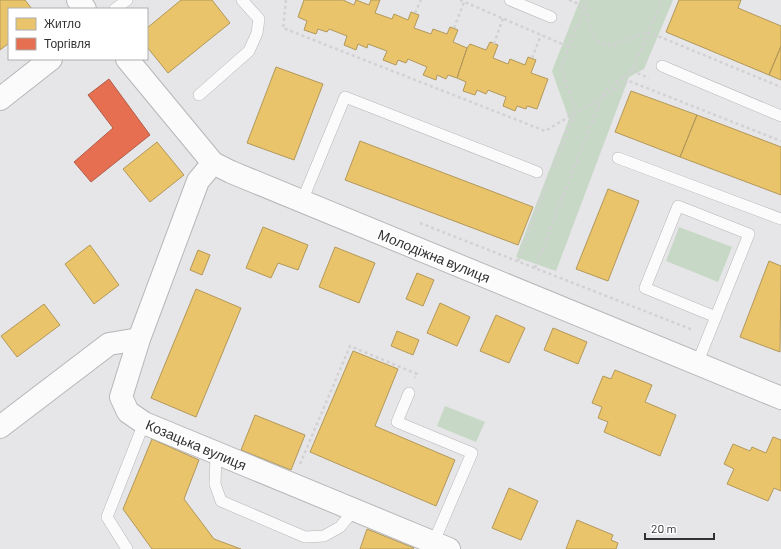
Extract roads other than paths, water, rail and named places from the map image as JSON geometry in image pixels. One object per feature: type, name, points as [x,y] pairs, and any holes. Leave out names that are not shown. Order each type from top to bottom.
[{"type":"street","points":[[78,0],[84,8]]},
{"type":"street","points":[[0,99],[50,60]]},
{"type":"street","name":"Молодіжна вулиця","points":[[128,60],[214,163],[302,201],[781,398]]},
{"type":"street","name":"Козацька вулиця","points":[[214,163],[198,180],[139,339],[121,397],[128,412],[144,423],[354,510],[438,547]]},
{"type":"street","points":[[0,427],[109,344],[139,339]]},
{"type":"lane","points":[[117,8],[128,0]]},
{"type":"lane","points":[[199,95],[249,51],[257,33],[259,20],[242,0]]},
{"type":"lane","points":[[510,0],[551,17]]},
{"type":"lane","points":[[662,66],[781,116]]},
{"type":"lane","points":[[302,201],[344,97],[536,172]]},
{"type":"lane","points":[[618,158],[781,219]]},
{"type":"lane","points":[[697,364],[716,317],[749,234],[678,206],[645,288],[716,317]]},
{"type":"lane","points":[[409,393],[397,422],[472,454],[438,547]]},
{"type":"lane","points":[[127,549],[107,517],[144,423]]},
{"type":"lane","points":[[216,454],[215,484],[221,501],[305,537],[324,536],[340,527],[354,510]]}]
